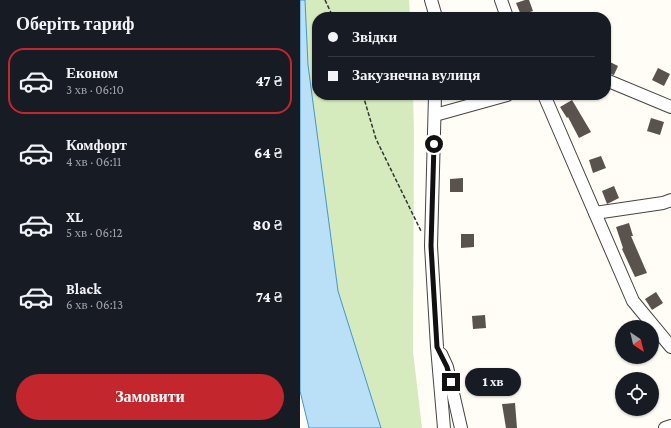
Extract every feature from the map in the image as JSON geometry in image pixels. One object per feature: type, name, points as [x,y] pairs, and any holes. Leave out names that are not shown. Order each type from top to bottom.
[{"type":"street","points":[[431,0],[435,12]]},
{"type":"street","points":[[501,0],[505,12]]},
{"type":"street","points":[[611,82],[671,107]]},
{"type":"street","points":[[436,100],[431,246],[437,347],[444,428]]},
{"type":"street","points":[[435,115],[489,100]]},
{"type":"street","points":[[546,100],[634,302],[671,347]]},
{"type":"street","points":[[595,213],[663,203],[671,200]]},
{"type":"street","points":[[437,347],[447,367],[461,428]]},
{"type":"street","points":[[665,428],[671,426]]},
{"type":"path","points":[[324,0],[330,12]]},
{"type":"path","points":[[364,100],[376,139],[427,244],[431,246]]},
{"type":"green space","points":[[305,0],[409,0],[410,12],[312,12],[312,95],[308,65]]},
{"type":"green space","points":[[313,100],[413,100],[413,351],[422,428],[381,428],[338,291]]},
{"type":"water","points":[[300,0],[305,0],[308,65],[338,291],[381,428],[309,428],[300,391]]},
{"type":"building","points":[[529,0],[533,11],[520,12],[516,3]]},
{"type":"building","points":[[611,62],[618,66],[614,75],[611,74]]},
{"type":"building","points":[[658,68],[670,74],[664,86],[652,80]]},
{"type":"building","points":[[572,100],[591,132],[579,138],[568,117],[567,118],[560,107]]},
{"type":"building","points":[[651,118],[664,122],[660,135],[647,131]]},
{"type":"building","points":[[601,156],[606,168],[593,173],[589,160]]},
{"type":"building","points":[[463,178],[463,192],[450,192],[450,179]]},
{"type":"building","points":[[614,186],[619,198],[607,204],[602,191]]},
{"type":"building","points":[[629,223],[633,236],[631,236],[647,273],[635,277],[622,249],[623,248],[616,227]]},
{"type":"building","points":[[461,234],[474,234],[474,247],[461,248]]},
{"type":"building","points":[[656,292],[663,303],[652,310],[645,299]]},
{"type":"building","points":[[485,315],[486,328],[473,329],[472,316]]},
{"type":"building","points":[[508,376],[509,389],[496,390],[495,377]]},
{"type":"building","points":[[515,403],[517,428],[506,428],[502,404]]},
{"type":"route","points":[[434,144],[431,246],[437,347],[447,367],[451,382]]}]
